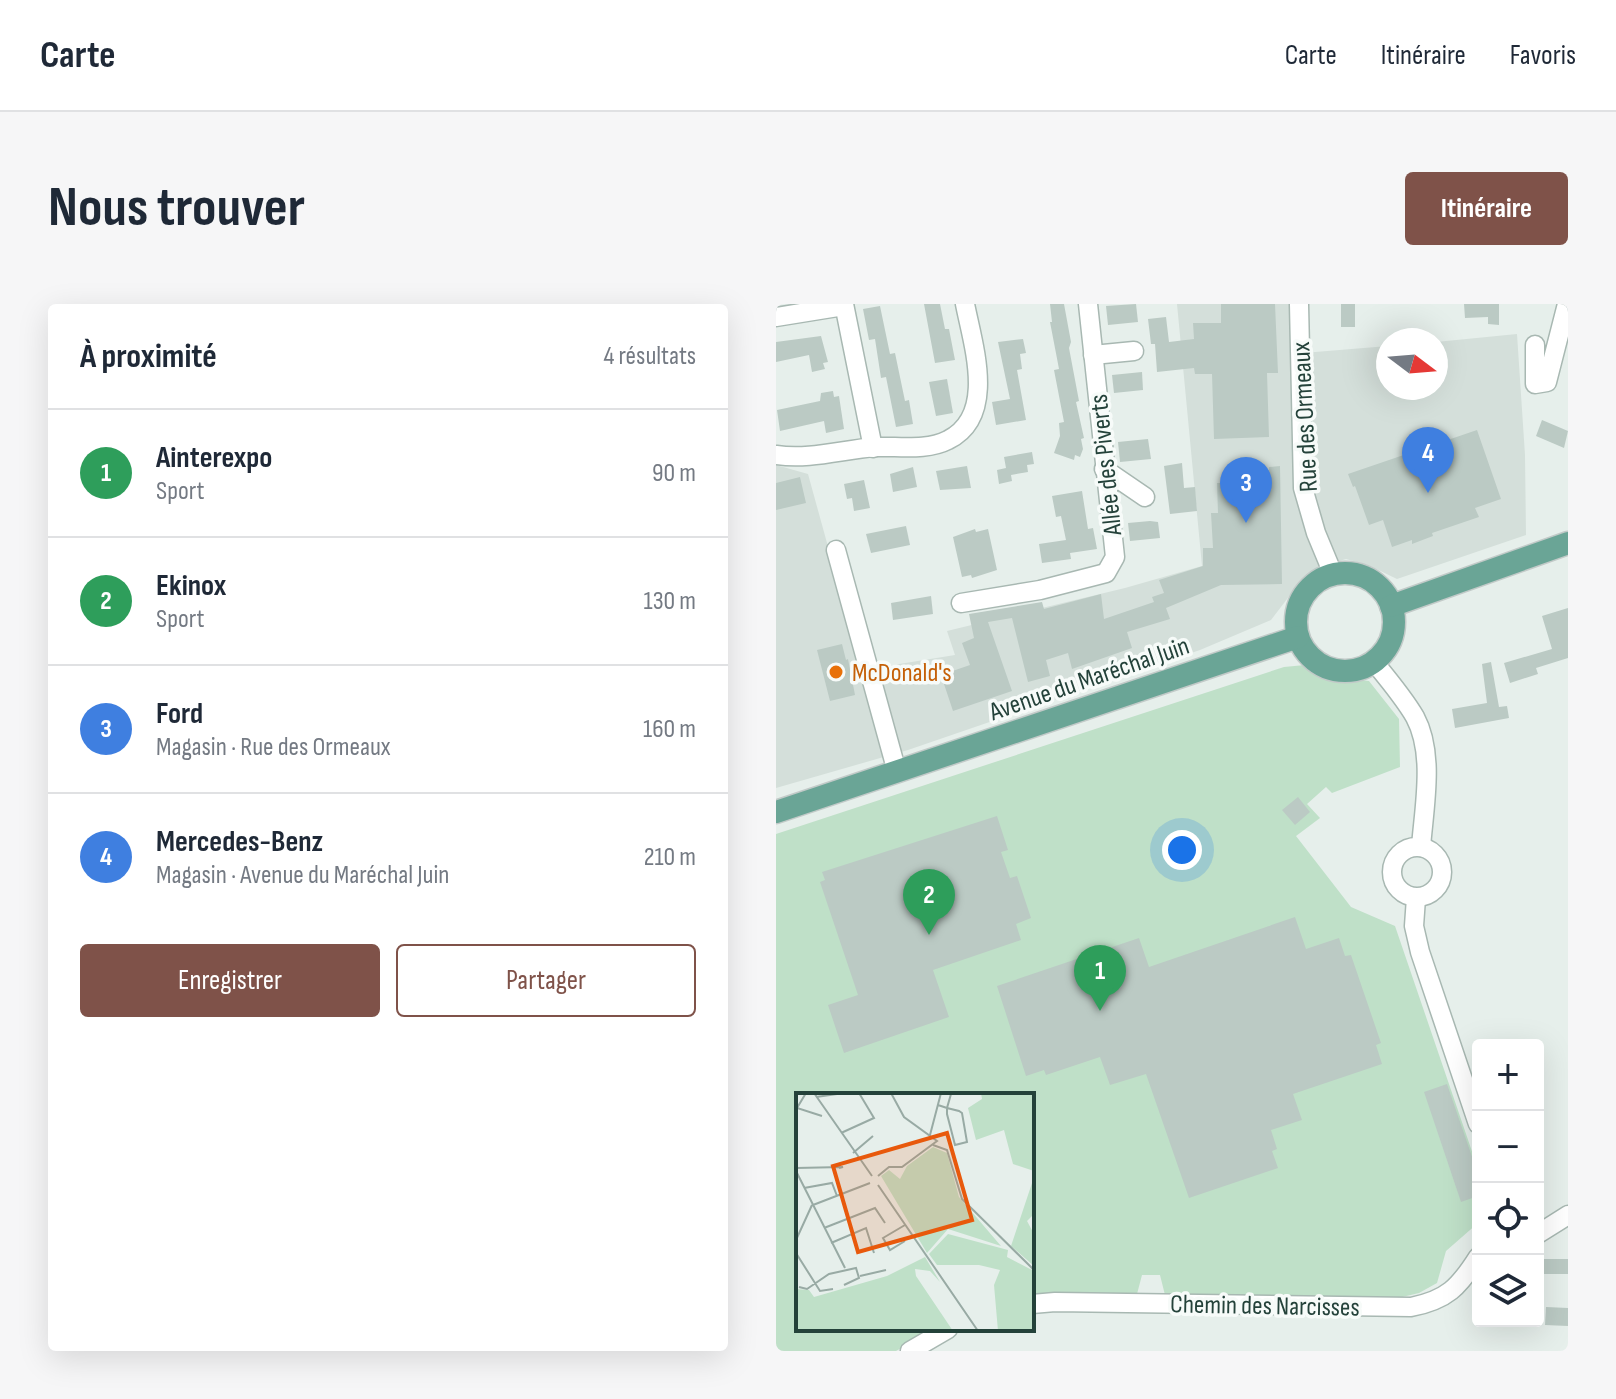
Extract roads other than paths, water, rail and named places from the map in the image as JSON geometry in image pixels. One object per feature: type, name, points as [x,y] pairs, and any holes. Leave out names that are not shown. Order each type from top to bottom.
[{"type":"main road","points":[[1391,606],[1568,543]]},
{"type":"main road","points":[[1333,574],[1357,574],[1368,579],[1386,595],[1391,606],[1393,632],[1389,644],[1374,662],[1348,671],[1332,670],[1317,663],[1305,652],[1298,637],[1298,606],[1312,586],[1333,574]]},
{"type":"main road","name":"Avenue du Maréchal Juin","points":[[776,812],[1298,637]]},
{"type":"street","points":[[776,455],[816,456],[873,448],[925,446],[948,441],[966,427],[977,403],[977,368],[965,304]]},
{"type":"street","name":"Allée des Piverts","points":[[961,603],[1040,590],[1106,573],[1115,557],[1088,304]]},
{"type":"street","name":"Rue des Ormeaux","points":[[1299,304],[1303,488],[1316,533],[1333,574]]},
{"type":"street","points":[[1535,345],[1535,384],[1547,382],[1567,304]]},
{"type":"street","points":[[776,317],[844,305],[873,448]]},
{"type":"street","points":[[1093,355],[1134,351]]},
{"type":"street","points":[[1104,469],[1145,497]]},
{"type":"street","points":[[836,550],[897,772]]},
{"type":"street","points":[[1374,662],[1415,718],[1422,739],[1426,773],[1421,847]]},
{"type":"street","points":[[1421,847],[1436,856],[1442,872],[1440,881],[1431,893],[1416,898],[1396,888],[1392,866],[1406,849],[1421,847]]},
{"type":"street","points":[[1416,898],[1414,926],[1420,952],[1474,1111]]},
{"type":"street","points":[[1544,1230],[1568,1215]]},
{"type":"street","name":"Chemin des Narcisses","points":[[1034,1304],[1411,1307],[1442,1298],[1456,1287],[1472,1265]]},
{"type":"street","points":[[910,1351],[945,1331]]},
{"type":"place","name":"Mercedes-Benz","points":[[1428,493]]},
{"type":"place","name":"Ford","points":[[1246,523]]},
{"type":"place","name":"McDonald's","points":[[836,672]]},
{"type":"place","name":"Ekinox","points":[[929,935]]},
{"type":"place","name":"Ainterexpo","points":[[1100,1011]]}]
